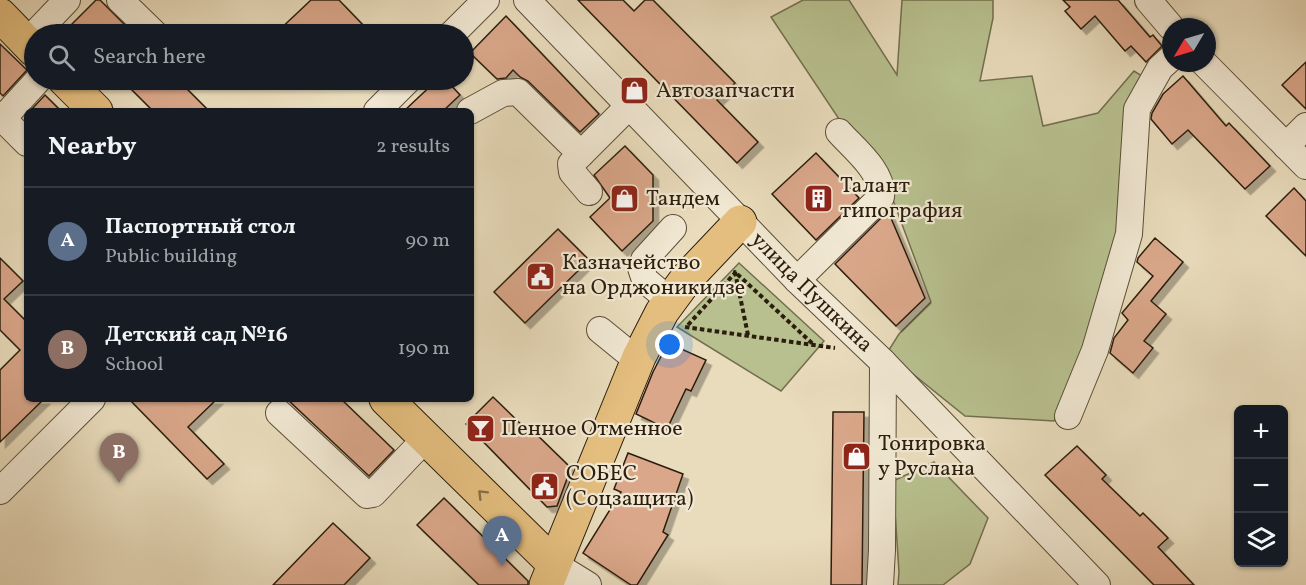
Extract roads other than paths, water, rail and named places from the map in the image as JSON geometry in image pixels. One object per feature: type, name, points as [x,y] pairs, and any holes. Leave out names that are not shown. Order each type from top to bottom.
[{"type":"main road","points":[[0,15],[24,39]]},
{"type":"main road","points":[[75,90],[93,108]]},
{"type":"main road","points":[[389,402],[426,438],[550,575],[638,361],[669,300],[740,222]]},
{"type":"street","points":[[48,24],[67,0]]},
{"type":"street","points":[[120,0],[145,24]]},
{"type":"street","points":[[462,24],[486,0]]},
{"type":"street","name":"улица Пушкина","points":[[527,0],[797,280],[884,362],[1097,585]]},
{"type":"street","points":[[1148,0],[1163,18]]},
{"type":"street","points":[[1068,416],[1095,350],[1129,234],[1137,109],[1162,67]]},
{"type":"street","points":[[1213,72],[1306,166]]},
{"type":"street","points":[[24,140],[6,122],[6,115],[29,90]]},
{"type":"street","points":[[380,108],[398,90]]},
{"type":"street","points":[[474,109],[503,93],[518,92],[581,154]]},
{"type":"street","points":[[589,192],[575,177],[570,168],[571,164],[630,105]]},
{"type":"street","points":[[1286,146],[1306,126]]},
{"type":"street","points":[[797,280],[881,197],[882,191],[876,174],[839,132]]},
{"type":"street","points":[[669,300],[645,280],[641,268],[642,262],[673,228]]},
{"type":"street","points":[[600,330],[638,361]]},
{"type":"street","points":[[880,585],[884,362]]},
{"type":"street","points":[[0,491],[89,402]]},
{"type":"street","points":[[279,413],[367,495],[373,494],[426,438]]},
{"type":"street","points":[[550,575],[588,585]]},
{"type":"place","name":"Автозапчасти","points":[[635,91]]},
{"type":"place","name":"Тандем","points":[[625,199]]},
{"type":"place","name":"Талант типография","points":[[819,199]]},
{"type":"place","name":"Казначейство на Орджоникидзе","points":[[541,276]]},
{"type":"place","name":"Пенное Отменное","points":[[480,429]]},
{"type":"place","name":"Тонировка у Руслана","points":[[857,457]]},
{"type":"place","name":"Детский сад №16","points":[[119,483]]},
{"type":"place","name":"СОБЕС (Соцзащита)","points":[[545,487]]},
{"type":"place","name":"Паспортный стол","points":[[502,566]]}]
